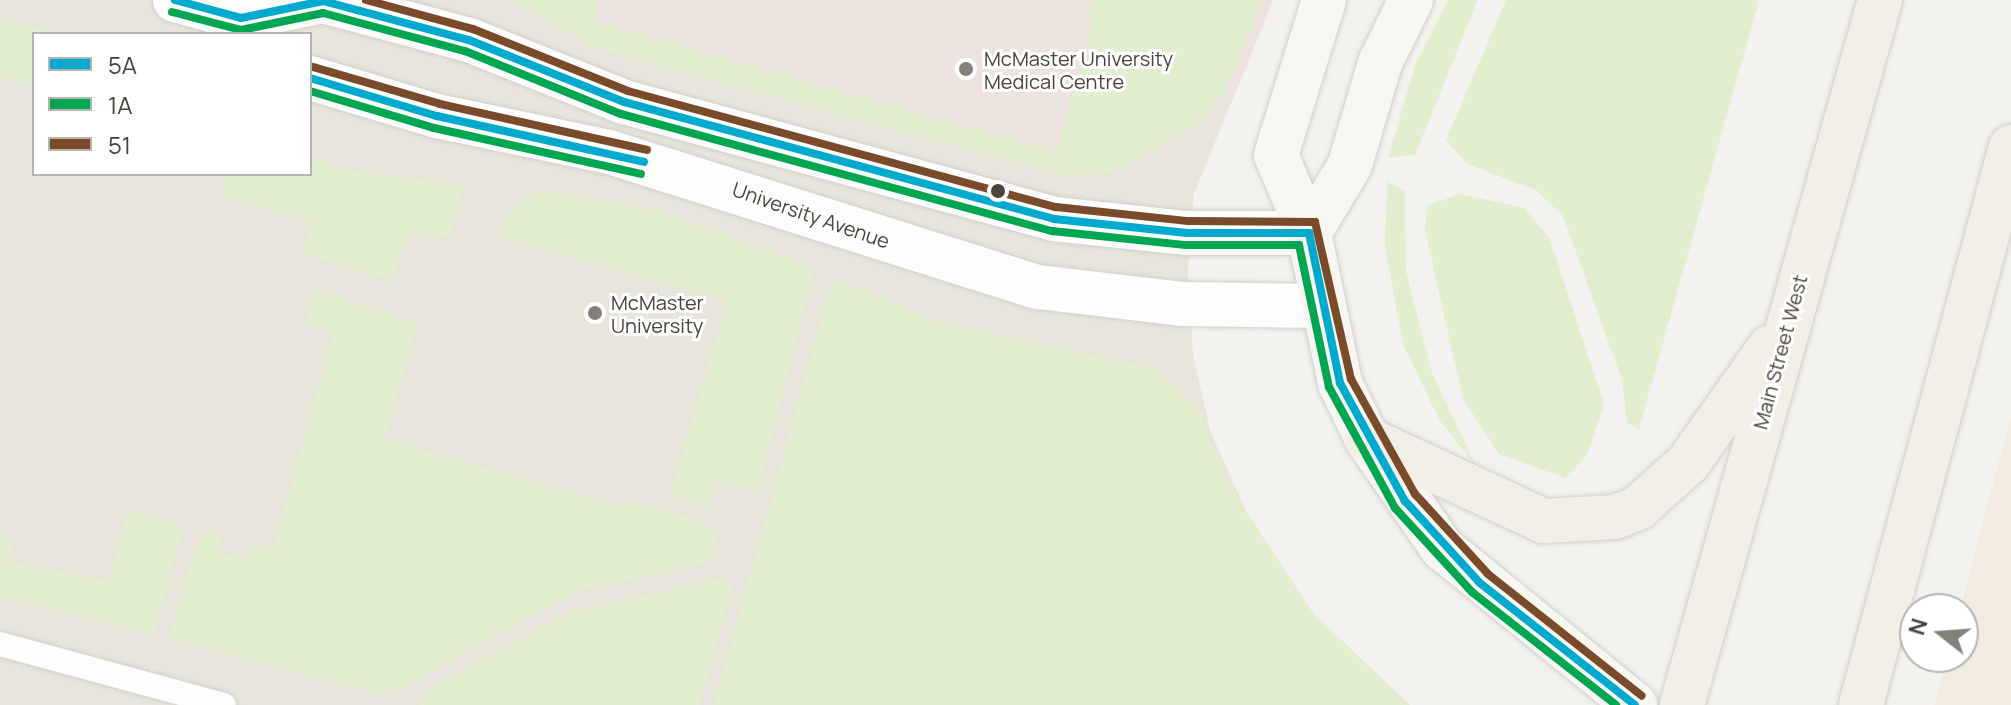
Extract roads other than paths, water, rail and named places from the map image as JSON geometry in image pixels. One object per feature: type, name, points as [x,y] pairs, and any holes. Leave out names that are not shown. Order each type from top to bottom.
[{"type":"main road","name":"Main Street West","points":[[1682,705],[1880,0]]},
{"type":"main road","points":[[1861,705],[2010,157]]},
{"type":"main road","points":[[1367,439],[1531,517],[1580,523],[1615,517],[1638,508],[1688,463],[1788,323]]},
{"type":"street","points":[[175,0],[250,26],[323,1],[482,44],[624,102],[1054,219],[1187,233],[1309,233]]},
{"type":"street","points":[[1324,0],[1276,155],[1309,233],[1319,306],[1340,383],[1367,439],[1442,548],[1635,705]]},
{"type":"street","points":[[1309,233],[1350,165],[1380,63],[1411,0]]},
{"type":"street","name":"University Avenue","points":[[312,79],[465,123],[609,152],[1038,287],[1182,304],[1319,306]]},
{"type":"lane","points":[[0,644],[224,705]]},
{"type":"place","name":"McMaster University Medical Centre","points":[[966,69]]},
{"type":"place","name":"McMaster University","points":[[595,313]]}]
